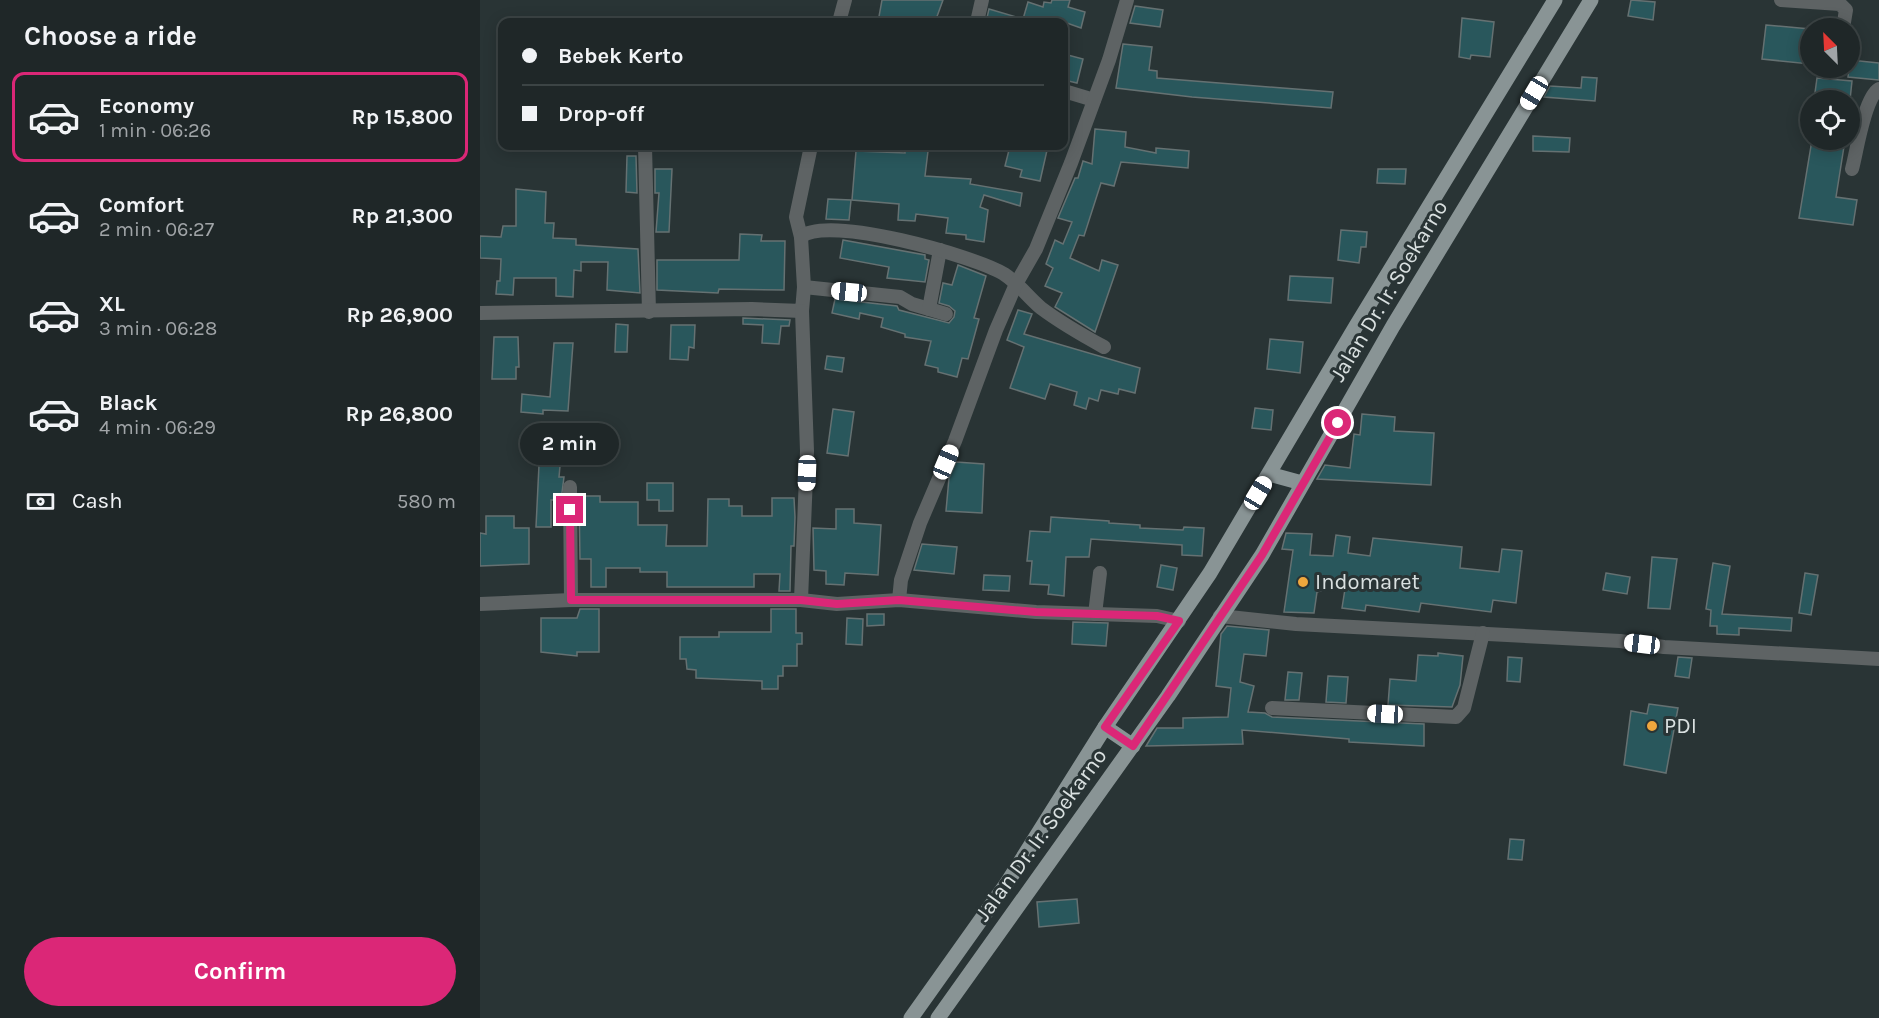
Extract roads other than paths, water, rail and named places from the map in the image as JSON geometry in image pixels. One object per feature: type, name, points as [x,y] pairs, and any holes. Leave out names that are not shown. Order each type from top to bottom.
[{"type":"main road","name":"Jalan Dr. Ir. Soekarno","points":[[911,1018],[1007,883],[1105,727],[1179,621],[1555,0]]},
{"type":"main road","name":"Jalan Dr. Ir. Soekarno","points":[[938,1018],[1133,746],[1262,555],[1399,316],[1591,0]]},
{"type":"main road","points":[[1269,474],[1302,483]]},
{"type":"main road","points":[[1105,727],[1133,746]]},
{"type":"street","points":[[840,18],[844,0]]},
{"type":"street","points":[[978,18],[982,0]]},
{"type":"street","points":[[899,600],[901,580],[920,523],[1016,284],[1036,249],[1094,100],[1127,0]]},
{"type":"street","points":[[1781,0],[1840,4],[1846,10],[1845,18]]},
{"type":"street","points":[[1852,169],[1872,96],[1879,89]]},
{"type":"street","points":[[1068,92],[1094,100]]},
{"type":"street","points":[[645,150],[649,312]]},
{"type":"street","points":[[801,600],[807,451],[802,311],[804,287],[801,237],[796,218],[810,150]]},
{"type":"street","points":[[801,237],[811,231],[823,230],[860,233],[940,250],[978,262],[1004,274],[1061,322],[1104,347]]},
{"type":"street","points":[[929,309],[940,250]]},
{"type":"street","points":[[804,287],[895,296],[946,314]]},
{"type":"street","points":[[480,313],[752,309],[802,311]]},
{"type":"street","points":[[570,487],[571,600]]},
{"type":"street","points":[[1095,614],[1100,573]]},
{"type":"street","points":[[480,604],[571,600],[801,600],[837,604],[899,600],[1036,612],[1157,616],[1179,621]]},
{"type":"street","points":[[1220,616],[1307,625],[1483,633],[1698,649],[1879,659]]},
{"type":"street","points":[[1272,708],[1456,717],[1464,708],[1483,633]]},
{"type":"place","name":"Indomaret","points":[[1303,582]]},
{"type":"place","name":"PDI","points":[[1652,726]]}]
